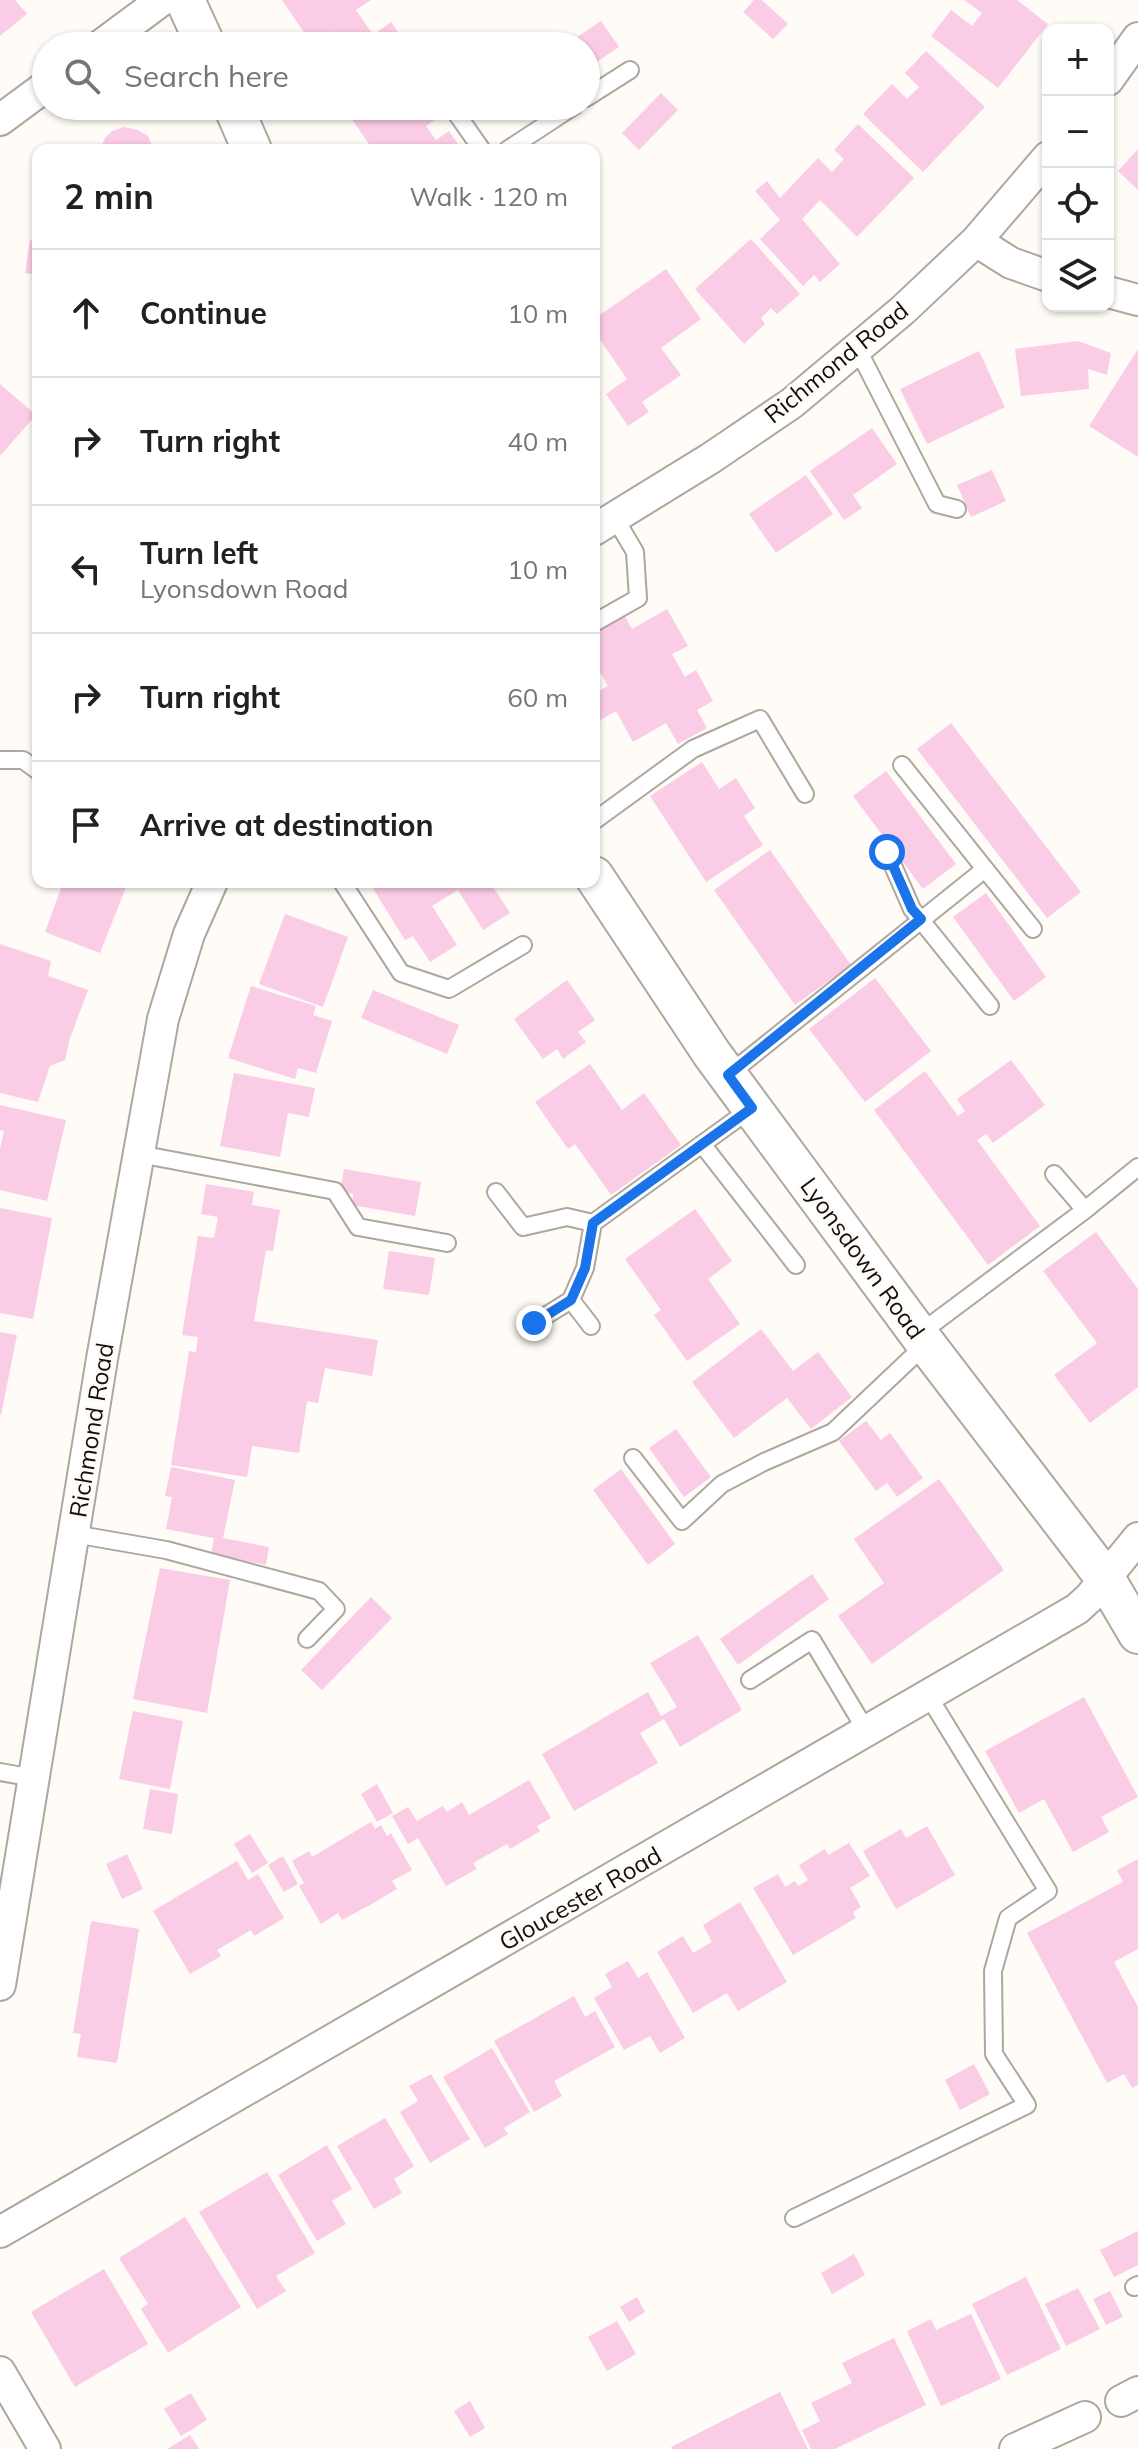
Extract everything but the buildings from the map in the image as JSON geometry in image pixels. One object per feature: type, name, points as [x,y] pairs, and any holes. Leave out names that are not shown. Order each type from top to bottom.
[{"type":"street","points":[[119,32],[162,0]]},
{"type":"street","points":[[185,0],[200,32]]},
{"type":"street","points":[[1114,72],[1138,38]]},
{"type":"street","points":[[0,120],[32,96]]},
{"type":"street","points":[[239,120],[249,144]]},
{"type":"street","name":"Richmond Road","points":[[605,524],[792,403],[903,310],[976,241],[1042,164]]},
{"type":"street","points":[[976,241],[1011,263],[1042,274]]},
{"type":"street","points":[[1114,294],[1138,300]]},
{"type":"street","name":"Lyonsdown Road","points":[[600,885],[728,1075],[922,1339],[1105,1578],[1138,1634]]},
{"type":"street","name":"Richmond Road","points":[[0,1985],[9,1876],[34,1778],[163,1019],[189,934],[207,888]]},
{"type":"street","name":"Gloucester Road","points":[[0,2232],[1077,1609],[1138,1538]]},
{"type":"street","points":[[0,2372],[45,2449]]},
{"type":"street","points":[[1015,2449],[1085,2417]]},
{"type":"lane","points":[[600,89],[630,70]]},
{"type":"lane","points":[[461,120],[478,144]]},
{"type":"lane","points":[[516,144],[553,120]]},
{"type":"lane","points":[[857,348],[937,504],[957,509]]},
{"type":"lane","points":[[600,620],[638,598],[635,552],[605,524]]},
{"type":"lane","points":[[600,817],[693,749],[760,719],[805,794]]},
{"type":"lane","points":[[0,760],[23,760],[32,767]]},
{"type":"lane","points":[[902,765],[1033,929]]},
{"type":"lane","points":[[887,852],[912,909],[990,1006]]},
{"type":"lane","points":[[728,1075],[985,869]]},
{"type":"lane","points":[[346,888],[401,973],[449,989],[523,945]]},
{"type":"lane","points":[[534,1323],[571,1300],[585,1268],[593,1223],[752,1108]]},
{"type":"lane","points":[[702,1144],[796,1265]]},
{"type":"lane","points":[[139,1154],[335,1191],[358,1227],[447,1243]]},
{"type":"lane","points":[[633,1458],[682,1521],[722,1484],[833,1432],[922,1339],[1138,1167]]},
{"type":"lane","points":[[1054,1174],[1085,1210]]},
{"type":"lane","points":[[496,1192],[523,1227],[567,1217],[593,1223]]},
{"type":"lane","points":[[571,1300],[591,1326]]},
{"type":"lane","points":[[74,1534],[166,1550],[319,1591],[336,1609],[307,1639]]},
{"type":"lane","points":[[750,1680],[812,1640],[867,1732]]},
{"type":"lane","points":[[794,2218],[1027,2105],[994,2054],[993,1971],[1008,1918],[1048,1891],[929,1697]]},
{"type":"lane","points":[[0,1772],[34,1778]]},
{"type":"route","points":[[534,1323],[571,1300],[585,1268],[593,1223],[752,1108],[728,1075],[921,919],[912,909],[887,852]]}]
